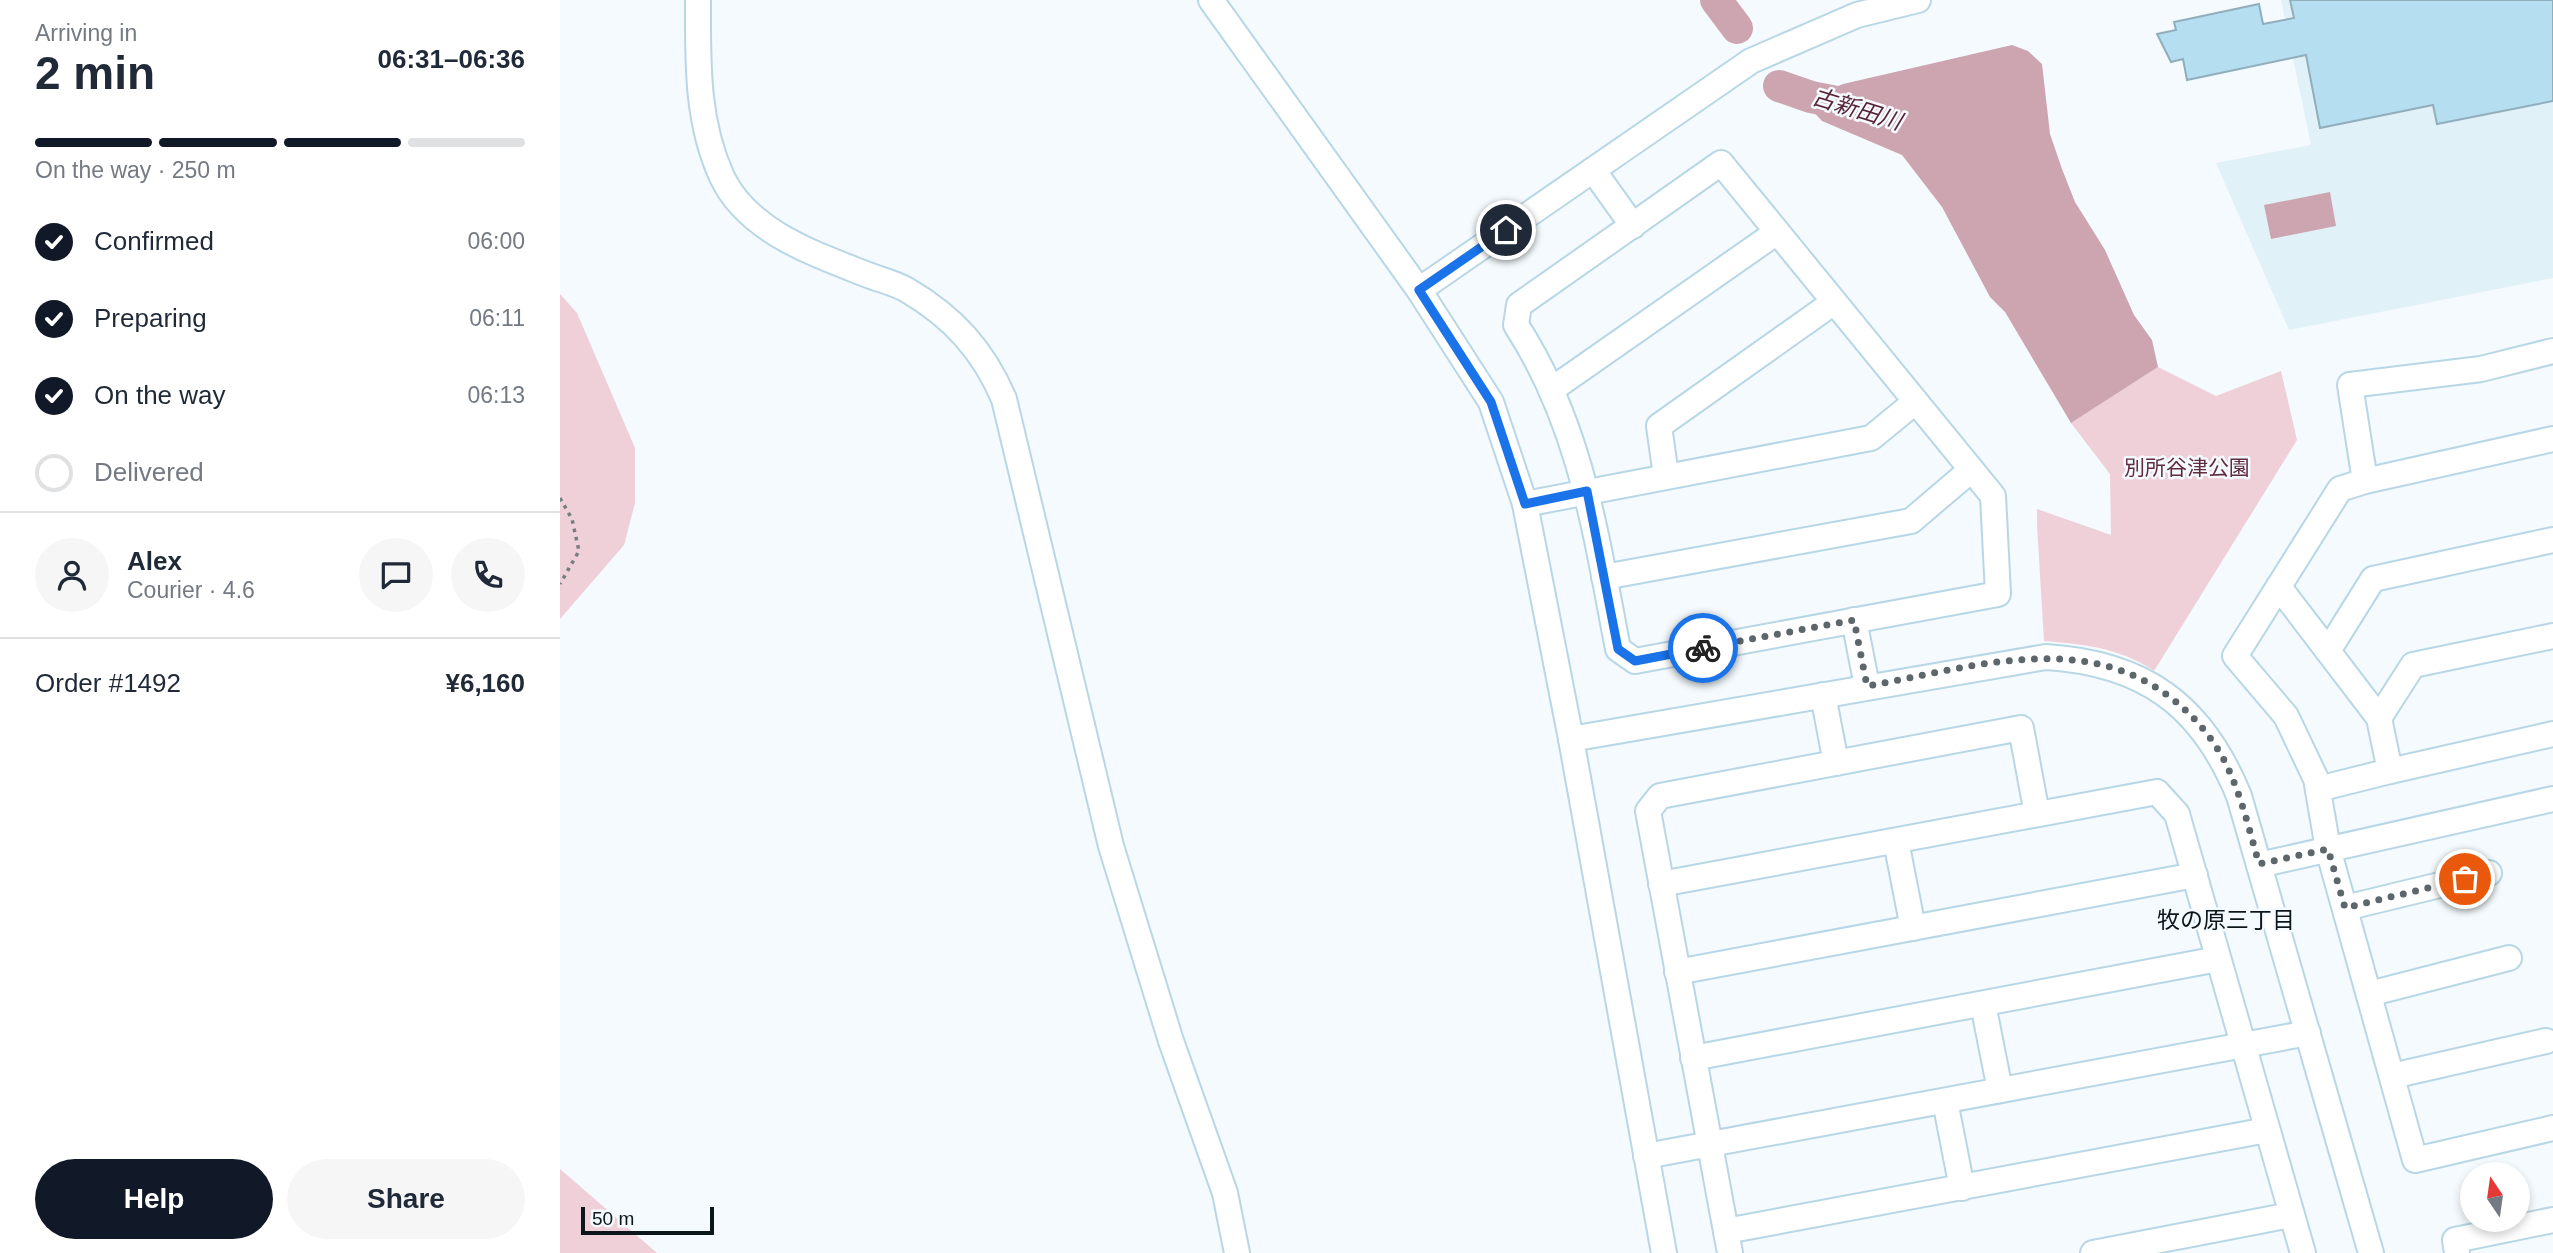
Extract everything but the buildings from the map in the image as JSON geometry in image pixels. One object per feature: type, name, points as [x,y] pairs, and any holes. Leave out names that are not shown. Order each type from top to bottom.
[{"type":"street","points":[[698,0],[698,81],[704,123],[723,179],[741,205],[766,228],[797,245],[905,289],[930,305],[959,327],[996,380],[1016,439],[1111,846],[1171,1041],[1225,1193],[1236,1233],[1237,1253]]},
{"type":"street","points":[[1211,0],[1419,290],[1491,402],[1525,504],[1571,739],[1664,1253]]},
{"type":"street","points":[[1419,290],[1751,61],[1857,15],[1917,0]]},
{"type":"street","points":[[1721,163],[1993,496],[1998,594],[1635,661],[1618,649],[1587,491],[1569,429],[1516,325],[1519,305],[1633,226],[1721,163]]},
{"type":"street","points":[[1593,170],[1633,226]]},
{"type":"street","points":[[1551,390],[1777,232]]},
{"type":"street","points":[[1666,476],[1659,426],[1834,302]]},
{"type":"street","points":[[2365,481],[2350,385],[2481,369],[2553,351]]},
{"type":"street","points":[[1525,504],[1871,438],[1915,402]]},
{"type":"street","points":[[2553,439],[2340,489],[2235,656],[2286,716],[2318,789],[2328,849],[2416,1160],[2553,1128]]},
{"type":"street","points":[[1605,578],[1910,520],[1971,470]]},
{"type":"street","points":[[2328,651],[2373,579],[2553,540]]},
{"type":"street","points":[[2279,587],[2379,718],[2390,771]]},
{"type":"street","points":[[1854,620],[1867,686]]},
{"type":"street","points":[[2379,718],[2413,665],[2553,636]]},
{"type":"street","points":[[1571,739],[2046,657],[2080,659],[2114,667],[2145,680],[2185,709],[2214,744],[2239,796],[2371,1253]]},
{"type":"street","points":[[1823,695],[1836,762]]},
{"type":"street","points":[[2037,814],[2021,728],[1660,796],[1648,811],[1728,1242],[1962,1188],[2267,1130]]},
{"type":"street","points":[[2318,789],[2553,734]]},
{"type":"street","points":[[1661,884],[2157,792],[2177,814],[2302,1253]]},
{"type":"street","points":[[2259,864],[2553,799]]},
{"type":"street","points":[[1896,841],[1913,928]]},
{"type":"street","points":[[2345,908],[2489,873]]},
{"type":"street","points":[[1677,972],[2195,875]]},
{"type":"street","points":[[2369,993],[2509,958]]},
{"type":"street","points":[[1693,1058],[2218,960]]},
{"type":"street","points":[[1983,1004],[2000,1090]]},
{"type":"street","points":[[1646,1156],[2308,1033]]},
{"type":"street","points":[[2392,1076],[2546,1041]]},
{"type":"street","points":[[1945,1101],[1962,1188]]},
{"type":"street","points":[[2092,1253],[2291,1215]]},
{"type":"street","points":[[2457,1253],[2455,1240],[2553,1220]]},
{"type":"path","points":[[560,498],[572,519],[579,551],[560,584]]},
{"type":"shaded area","points":[[2281,0],[2553,0],[2553,278],[2289,330],[2216,163],[2311,145]]},
{"type":"green space","points":[[560,294],[577,313],[635,448],[635,503],[624,545],[560,619]]},
{"type":"green space","name":"別所谷津公園","points":[[2158,367],[2216,396],[2281,371],[2297,440],[2154,671],[2115,652],[2044,641],[2037,509],[2111,535],[2110,474],[2071,423]]},
{"type":"green space","points":[[560,1169],[657,1253],[560,1253]]},
{"type":"water","points":[[2012,45],[2028,51],[2042,64],[2050,134],[2062,169],[2075,202],[2105,250],[2134,315],[2152,340],[2158,367],[2071,423],[2005,312],[1990,297],[1942,207],[1902,155],[1822,121],[1810,108],[1811,97],[1843,84]]},
{"type":"water","points":[[2330,192],[2336,226],[2271,239],[2264,205]]},
{"type":"waterway","name":"古新田川","points":[[1716,0],[1737,28]]},
{"type":"waterway","name":"古新田川","points":[[1779,86],[1811,97],[1852,105]]},
{"type":"way so far","points":[[1703,648],[1854,620],[1867,686],[2046,657],[2080,659],[2114,667],[2145,680],[2166,694],[2185,709],[2214,744],[2227,766],[2239,796],[2259,864],[2328,849],[2345,908],[2465,879]]},
{"type":"district","name":"牧の原三丁目","points":[[2226,920]]},
{"type":"route","points":[[1506,230],[1419,290],[1457,345],[1491,402],[1525,504],[1587,491],[1618,649],[1635,661],[1703,648]]}]
